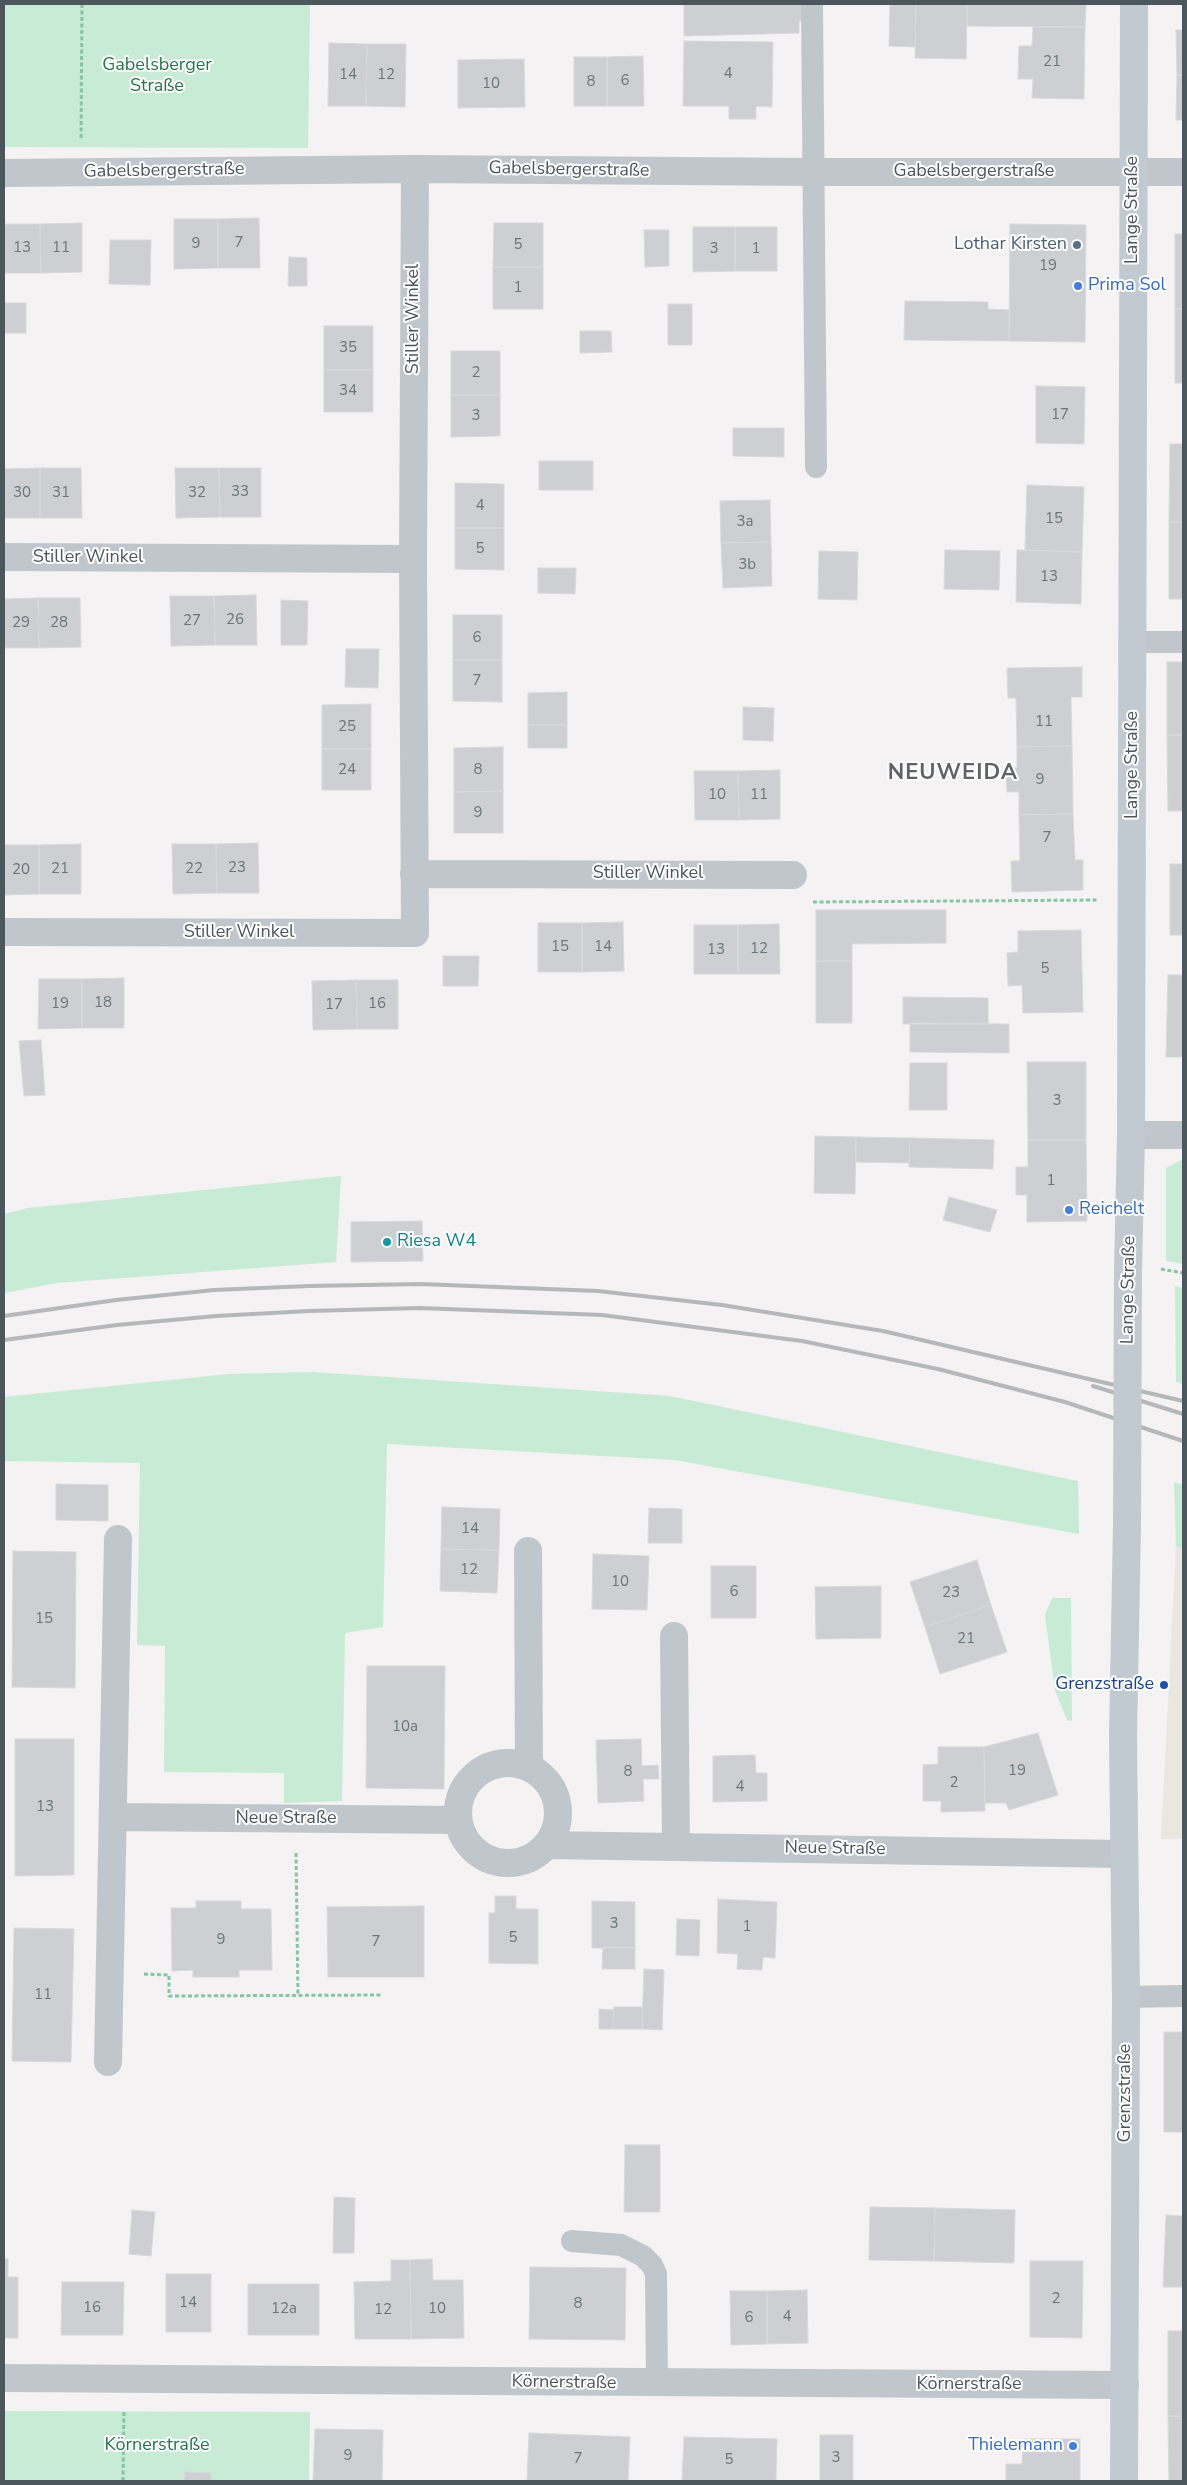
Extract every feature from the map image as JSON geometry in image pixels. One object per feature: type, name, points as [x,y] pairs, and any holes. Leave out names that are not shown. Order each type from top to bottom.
[{"type":"street","name":"Lange Straße","points":[[1127,1525],[1128,1272],[1131,1135],[1134,4]]},
{"type":"street","name":"Gabelsbergerstraße","points":[[4,173],[415,168],[813,172],[1183,172]]},
{"type":"street","name":"Stiller Winkel","points":[[4,932],[415,933],[413,558],[415,168]]},
{"type":"street","name":"Stiller Winkel","points":[[4,557],[413,558]]},
{"type":"street","name":"Stiller Winkel","points":[[414,874],[793,875]]},
{"type":"street","points":[[1131,1135],[1183,1135]]},
{"type":"street","name":"Grenzstraße","points":[[1124,2481],[1126,1997],[1123,1854],[1127,1525]]},
{"type":"street","points":[[108,2062],[118,1539]]},
{"type":"street","points":[[528,1552],[529,1767]]},
{"type":"street","points":[[674,1636],[676,1846]]},
{"type":"street","points":[[499,1763],[515,1763],[529,1767],[549,1784],[555,1796],[557,1821],[546,1845],[537,1854],[526,1860],[501,1863],[488,1859],[477,1853],[461,1833],[458,1820],[458,1805],[463,1790],[472,1777],[484,1768],[499,1763]]},
{"type":"street","name":"Neue Straße","points":[[114,1818],[458,1820]]},
{"type":"street","name":"Neue Straße","points":[[546,1845],[1123,1854]]},
{"type":"street","name":"Körnerstraße","points":[[4,2378],[657,2384],[1125,2385]]},
{"type":"lane","points":[[812,4],[816,468]]},
{"type":"lane","points":[[1133,642],[1183,642]]},
{"type":"lane","points":[[1126,1997],[1183,1996]]},
{"type":"lane","points":[[572,2241],[621,2245],[643,2256],[652,2266],[656,2274],[657,2384]]},
{"type":"path","points":[[81,172],[82,4]]},
{"type":"path","points":[[793,875],[811,902],[1132,899]]},
{"type":"path","points":[[296,1820],[298,1996]]},
{"type":"path","points":[[110,1973],[169,1975],[169,1996],[383,1996]]},
{"type":"path","points":[[123,2481],[125,2378]]},
{"type":"shaded area","points":[[1176,1547],[1183,1549],[1183,1839],[1161,1839]]},
{"type":"green space","name":"Gabelsberger Straße","points":[[4,4],[310,4],[308,148],[4,147]]},
{"type":"green space","points":[[1183,1159],[1183,1264],[1166,1261],[1166,1168]]},
{"type":"green space","points":[[341,1176],[336,1262],[57,1283],[4,1293],[4,1214],[28,1208]]},
{"type":"green space","points":[[1175,1286],[1183,1288],[1183,1384],[1176,1382]]},
{"type":"green space","points":[[313,1372],[670,1396],[1078,1481],[1079,1534],[675,1460],[387,1444],[383,1627],[345,1633],[342,1801],[284,1803],[284,1773],[164,1772],[165,1646],[137,1645],[140,1463],[4,1461],[4,1397],[229,1374]]},
{"type":"green space","points":[[1174,1482],[1183,1485],[1183,1549],[1176,1547]]},
{"type":"green space","points":[[1052,1598],[1071,1598],[1072,1721],[1067,1720],[1055,1690],[1045,1615]]},
{"type":"green space","name":"Körnerstraße","points":[[4,2411],[310,2412],[309,2481],[4,2481]]},
{"type":"building","points":[[684,4],[807,4],[806,21],[799,21],[799,33],[684,36]]},
{"type":"building","points":[[890,4],[916,4],[915,47],[889,46]]},
{"type":"building","points":[[916,4],[967,4],[966,59],[915,58]]},
{"type":"building","points":[[967,4],[1086,4],[1085,27],[967,26]]},
{"type":"building","points":[[1033,27],[1085,27],[1084,99],[1032,98],[1033,79],[1018,79],[1019,46],[1032,46]]},
{"type":"building","points":[[1176,30],[1183,30],[1183,75],[1177,75]]},
{"type":"building","points":[[684,41],[773,42],[772,107],[756,106],[756,119],[729,119],[729,106],[683,106]]},
{"type":"building","points":[[329,43],[367,44],[366,106],[328,106]]},
{"type":"building","points":[[367,44],[406,44],[405,107],[366,106]]},
{"type":"building","points":[[643,56],[644,106],[607,106],[607,57]]},
{"type":"building","points":[[574,57],[607,57],[607,106],[574,106]]},
{"type":"building","points":[[524,59],[525,107],[458,108],[458,60]]},
{"type":"building","points":[[1177,75],[1183,75],[1183,120],[1176,120]]},
{"type":"building","points":[[259,218],[260,268],[218,268],[218,219]]},
{"type":"building","points":[[174,219],[218,219],[218,268],[174,269]]},
{"type":"building","points":[[82,223],[82,272],[41,273],[40,224]]},
{"type":"building","points":[[494,223],[543,223],[543,267],[493,267]]},
{"type":"building","points":[[4,224],[40,224],[41,273],[4,273]]},
{"type":"building","points":[[1010,224],[1086,225],[1085,342],[1009,341]]},
{"type":"building","points":[[693,227],[735,227],[735,271],[693,272]]},
{"type":"building","points":[[735,227],[777,227],[777,271],[735,271]]},
{"type":"building","points":[[644,230],[669,230],[669,266],[645,267]]},
{"type":"building","points":[[1175,234],[1183,234],[1183,309],[1175,309]]},
{"type":"building","points":[[110,240],[151,240],[150,285],[109,284]]},
{"type":"building","points":[[289,257],[307,258],[307,286],[288,286]]},
{"type":"building","points":[[493,267],[543,267],[543,309],[493,309]]},
{"type":"building","points":[[905,301],[988,302],[988,309],[1009,310],[1009,341],[904,340]]},
{"type":"building","points":[[4,303],[26,303],[26,333],[4,333]]},
{"type":"building","points":[[668,304],[692,304],[692,345],[668,345]]},
{"type":"building","points":[[1175,309],[1183,309],[1183,383],[1175,383]]},
{"type":"building","points":[[324,326],[373,326],[373,370],[324,370]]},
{"type":"building","points":[[580,331],[611,331],[612,352],[580,353]]},
{"type":"building","points":[[451,351],[500,351],[500,395],[451,395]]},
{"type":"building","points":[[324,370],[373,370],[373,412],[324,412]]},
{"type":"building","points":[[1036,386],[1085,387],[1084,444],[1036,443]]},
{"type":"building","points":[[451,395],[500,395],[500,436],[451,437]]},
{"type":"building","points":[[733,428],[784,428],[784,457],[733,456]]},
{"type":"building","points":[[1170,444],[1183,444],[1183,522],[1169,522]]},
{"type":"building","points":[[539,461],[593,461],[593,490],[539,490]]},
{"type":"building","points":[[40,468],[81,468],[82,518],[40,518]]},
{"type":"building","points":[[40,468],[40,518],[4,518],[4,469]]},
{"type":"building","points":[[175,468],[219,468],[220,517],[176,518]]},
{"type":"building","points":[[219,468],[261,468],[261,517],[220,517]]},
{"type":"building","points":[[455,483],[504,484],[504,528],[455,528]]},
{"type":"building","points":[[1027,485],[1084,487],[1082,552],[1025,550]]},
{"type":"building","points":[[770,500],[771,542],[721,543],[720,501]]},
{"type":"building","points":[[1169,522],[1183,522],[1183,599],[1169,599]]},
{"type":"building","points":[[455,528],[504,528],[504,570],[455,569]]},
{"type":"building","points":[[771,542],[772,586],[723,588],[721,543]]},
{"type":"building","points":[[945,550],[1000,551],[999,590],[944,589]]},
{"type":"building","points":[[1017,550],[1082,552],[1081,604],[1016,602]]},
{"type":"building","points":[[819,551],[858,552],[857,600],[818,599]]},
{"type":"building","points":[[538,568],[576,568],[575,594],[538,593]]},
{"type":"building","points":[[256,595],[257,645],[215,645],[214,596]]},
{"type":"building","points":[[170,596],[214,596],[215,645],[171,646]]},
{"type":"building","points":[[38,598],[80,598],[81,647],[39,648]]},
{"type":"building","points":[[38,598],[39,648],[4,648],[4,599]]},
{"type":"building","points":[[281,600],[308,601],[307,645],[281,645]]},
{"type":"building","points":[[453,615],[502,615],[502,660],[453,660]]},
{"type":"building","points":[[346,649],[379,649],[378,688],[345,687]]},
{"type":"building","points":[[453,660],[502,660],[502,702],[453,701]]},
{"type":"building","points":[[1167,662],[1183,662],[1183,735],[1167,735]]},
{"type":"building","points":[[1082,667],[1082,697],[1071,697],[1072,746],[1017,747],[1016,698],[1008,698],[1007,668]]},
{"type":"building","points":[[567,692],[567,725],[528,725],[528,693]]},
{"type":"building","points":[[371,704],[371,749],[322,749],[322,705]]},
{"type":"building","points":[[743,707],[774,708],[773,741],[743,740]]},
{"type":"building","points":[[528,725],[567,725],[567,748],[528,748]]},
{"type":"building","points":[[1167,735],[1183,735],[1183,811],[1168,811]]},
{"type":"building","points":[[1072,746],[1073,814],[1019,815],[1019,792],[1007,792],[1006,768],[1017,768],[1017,747]]},
{"type":"building","points":[[503,747],[503,791],[454,792],[454,748]]},
{"type":"building","points":[[322,749],[371,749],[371,790],[322,790]]},
{"type":"building","points":[[780,770],[780,819],[739,820],[738,771]]},
{"type":"building","points":[[694,771],[738,771],[739,820],[695,820]]},
{"type":"building","points":[[503,791],[503,833],[454,833],[454,792]]},
{"type":"building","points":[[1073,814],[1075,860],[1083,860],[1083,890],[1012,892],[1011,861],[1020,861],[1019,815]]},
{"type":"building","points":[[258,843],[259,893],[217,893],[216,844]]},
{"type":"building","points":[[81,844],[81,894],[39,894],[39,845]]},
{"type":"building","points":[[172,844],[216,844],[217,893],[173,894]]},
{"type":"building","points":[[4,845],[39,845],[39,894],[4,895]]},
{"type":"building","points":[[1170,864],[1183,864],[1183,935],[1170,935]]},
{"type":"building","points":[[816,910],[946,910],[946,943],[852,944],[852,961],[816,961]]},
{"type":"building","points":[[623,922],[624,971],[582,972],[582,923]]},
{"type":"building","points":[[538,923],[582,923],[582,972],[538,972]]},
{"type":"building","points":[[779,924],[780,974],[738,974],[738,925]]},
{"type":"building","points":[[694,925],[738,925],[738,974],[694,974]]},
{"type":"building","points":[[1081,930],[1083,1012],[1023,1013],[1022,985],[1008,986],[1007,953],[1018,952],[1018,931]]},
{"type":"building","points":[[443,956],[479,956],[478,986],[443,986]]},
{"type":"building","points":[[816,961],[852,961],[852,1023],[816,1023]]},
{"type":"building","points":[[1168,975],[1183,975],[1183,1057],[1166,1057]]},
{"type":"building","points":[[124,978],[124,1028],[82,1028],[82,979]]},
{"type":"building","points":[[39,979],[82,979],[82,1028],[38,1029]]},
{"type":"building","points":[[356,980],[357,1029],[313,1030],[312,981]]},
{"type":"building","points":[[356,980],[398,980],[398,1029],[357,1029]]},
{"type":"building","points":[[903,997],[988,998],[988,1024],[903,1024]]},
{"type":"building","points":[[910,1023],[1009,1024],[1009,1053],[910,1052]]},
{"type":"building","points":[[41,1040],[45,1095],[24,1096],[19,1041]]},
{"type":"building","points":[[1027,1062],[1086,1062],[1086,1140],[1028,1140]]},
{"type":"building","points":[[910,1063],[947,1063],[947,1110],[909,1110]]},
{"type":"building","points":[[815,1136],[856,1137],[855,1194],[814,1193]]},
{"type":"building","points":[[856,1137],[910,1138],[909,1163],[856,1162]]},
{"type":"building","points":[[910,1138],[994,1140],[993,1169],[909,1167]]},
{"type":"building","points":[[1028,1140],[1086,1140],[1087,1221],[1027,1222],[1027,1195],[1016,1195],[1016,1167],[1028,1167]]},
{"type":"building","points":[[949,1197],[997,1210],[990,1232],[943,1220]]},
{"type":"building","name":"Riesa W4","points":[[422,1221],[423,1261],[351,1262],[351,1222]]},
{"type":"building","points":[[56,1484],[108,1485],[108,1521],[56,1520]]},
{"type":"building","points":[[442,1507],[500,1509],[499,1550],[441,1549]]},
{"type":"building","points":[[649,1508],[682,1509],[682,1543],[648,1543]]},
{"type":"building","points":[[441,1549],[499,1550],[497,1593],[440,1591]]},
{"type":"building","points":[[13,1551],[76,1552],[75,1688],[12,1687]]},
{"type":"building","points":[[593,1554],[649,1556],[647,1610],[592,1609]]},
{"type":"building","points":[[977,1560],[991,1605],[925,1627],[910,1582]]},
{"type":"building","points":[[711,1566],[756,1566],[756,1618],[711,1618]]},
{"type":"building","points":[[881,1586],[881,1638],[816,1639],[815,1587]]},
{"type":"building","points":[[991,1605],[1007,1652],[940,1674],[925,1627]]},
{"type":"building","points":[[367,1666],[445,1666],[444,1789],[366,1788]]},
{"type":"building","points":[[1038,1733],[1058,1795],[1009,1810],[1006,1803],[985,1803],[984,1747]]},
{"type":"building","points":[[15,1739],[74,1739],[74,1875],[15,1876]]},
{"type":"building","points":[[641,1739],[642,1766],[658,1765],[659,1779],[643,1779],[644,1801],[598,1803],[596,1740]]},
{"type":"building","points":[[938,1747],[984,1747],[985,1811],[941,1812],[941,1801],[923,1801],[923,1765],[938,1764]]},
{"type":"building","points":[[755,1755],[756,1773],[767,1773],[767,1801],[713,1802],[713,1756]]},
{"type":"building","points":[[495,1896],[516,1896],[516,1909],[538,1909],[538,1964],[489,1963],[489,1913],[495,1913]]},
{"type":"building","points":[[718,1899],[777,1902],[775,1958],[763,1957],[762,1970],[737,1969],[738,1954],[717,1953]]},
{"type":"building","points":[[196,1901],[241,1901],[241,1909],[271,1909],[272,1970],[239,1970],[239,1977],[193,1977],[193,1970],[172,1971],[171,1908],[196,1908]]},
{"type":"building","points":[[592,1901],[635,1902],[635,1948],[592,1948]]},
{"type":"building","points":[[424,1906],[424,1977],[328,1977],[327,1907]]},
{"type":"building","points":[[677,1919],[700,1920],[699,1956],[676,1955]]},
{"type":"building","points":[[14,1928],[74,1929],[71,2062],[12,2061]]},
{"type":"building","points":[[603,1947],[635,1948],[635,1969],[602,1969]]},
{"type":"building","points":[[644,1969],[664,1970],[662,2030],[642,2029]]},
{"type":"building","points":[[614,2007],[643,2007],[642,2029],[613,2029]]},
{"type":"building","points":[[599,2009],[614,2010],[613,2029],[599,2029]]},
{"type":"building","points":[[1164,2032],[1183,2032],[1183,2132],[1164,2132]]},
{"type":"building","points":[[625,2145],[660,2145],[660,2212],[624,2212]]},
{"type":"building","points":[[334,2197],[355,2198],[354,2253],[333,2253]]},
{"type":"building","points":[[870,2207],[935,2208],[934,2261],[869,2260]]},
{"type":"building","points":[[935,2208],[1015,2210],[1014,2263],[934,2261]]},
{"type":"building","points":[[132,2210],[155,2212],[151,2256],[129,2254]]},
{"type":"building","points":[[1166,2215],[1183,2216],[1183,2287],[1163,2287]]},
{"type":"building","points":[[4,2259],[8,2259],[8,2277],[18,2277],[18,2338],[4,2338]]},
{"type":"building","points":[[432,2259],[433,2280],[463,2280],[464,2338],[411,2339],[410,2260]]},
{"type":"building","points":[[391,2260],[410,2260],[411,2339],[355,2339],[354,2282],[391,2281]]},
{"type":"building","points":[[1030,2261],[1083,2261],[1082,2338],[1030,2337]]},
{"type":"building","points":[[530,2267],[626,2268],[625,2340],[529,2339]]},
{"type":"building","points":[[166,2274],[211,2274],[211,2332],[166,2332]]},
{"type":"building","points":[[62,2282],[124,2282],[123,2335],[61,2335]]},
{"type":"building","points":[[248,2284],[319,2284],[319,2335],[248,2335]]},
{"type":"building","points":[[807,2290],[808,2343],[767,2344],[767,2291]]},
{"type":"building","points":[[730,2291],[767,2291],[767,2344],[731,2345]]},
{"type":"building","points":[[1168,2331],[1183,2331],[1183,2416],[1168,2416]]},
{"type":"building","points":[[1168,2416],[1183,2416],[1183,2481],[1169,2481]]},
{"type":"building","points":[[315,2429],[383,2430],[382,2481],[313,2481]]},
{"type":"building","points":[[529,2433],[630,2437],[628,2481],[527,2481]]},
{"type":"building","points":[[820,2435],[853,2435],[853,2481],[820,2481]]},
{"type":"building","points":[[684,2437],[777,2439],[776,2481],[682,2481]]},
{"type":"building","points":[[1023,2439],[1080,2439],[1080,2481],[1006,2481],[1006,2464],[1022,2464]]},
{"type":"building","points":[[185,2472],[211,2473],[211,2481],[184,2481]]},
{"type":"railway","points":[[4,1316],[116,1300],[214,1290],[309,1286],[421,1284],[598,1291],[722,1305],[883,1331],[1183,1401]]},
{"type":"railway","points":[[4,1340],[117,1325],[216,1316],[309,1311],[420,1308],[602,1315],[802,1341],[938,1369],[1065,1402],[1183,1441]]},
{"type":"railway","points":[[1093,1386],[1183,1414]]},
{"type":"place","name":"Lothar Kirsten","points":[[1077,245]]},
{"type":"place","name":"Prima Sol","points":[[1078,286]]},
{"type":"place","name":"Reichelt","points":[[1069,1210]]},
{"type":"place","name":"Riesa W4","points":[[387,1242]]},
{"type":"place","name":"Grenzstraße","points":[[1164,1685]]},
{"type":"place","name":"Thielemann","points":[[1073,2446]]},
{"type":"district","name":"NEUWEIDA","points":[[953,774]]}]
